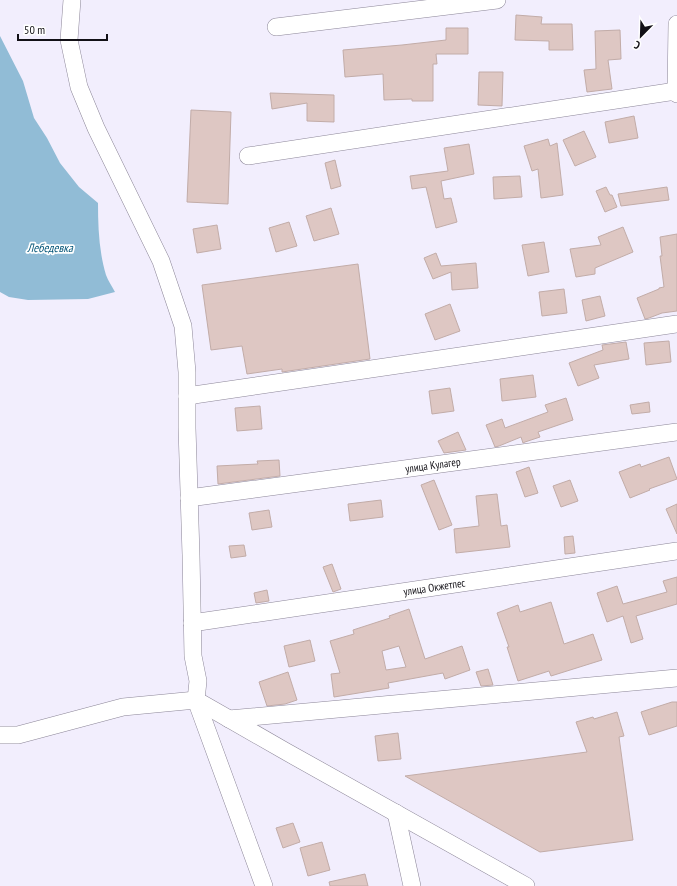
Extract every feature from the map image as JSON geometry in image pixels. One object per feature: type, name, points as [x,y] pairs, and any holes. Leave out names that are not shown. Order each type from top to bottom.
[{"type":"street","points":[[72,0],[69,40],[79,87],[96,128],[161,261],[183,326],[187,372],[192,656],[198,680],[196,700],[264,886]]},
{"type":"street","points":[[276,27],[497,0]]},
{"type":"street","points":[[248,156],[676,93],[677,24]]},
{"type":"street","points":[[187,396],[677,324]]},
{"type":"street","name":"улица Кулагер","points":[[189,498],[677,432]]},
{"type":"street","name":"улица Окжетпес","points":[[192,623],[677,551]]},
{"type":"street","points":[[229,719],[677,678]]},
{"type":"street","points":[[0,735],[18,735],[124,707],[196,700],[526,886]]},
{"type":"street","points":[[396,813],[412,886]]},
{"type":"water","name":"Лебедевка","points":[[0,36],[23,81],[34,118],[47,138],[60,163],[79,187],[98,203],[100,248],[107,277],[115,292],[88,299],[28,300],[9,297],[0,292]]},
{"type":"building","points":[[516,15],[542,17],[541,24],[572,24],[573,50],[549,50],[549,41],[515,40]]},
{"type":"building","points":[[446,28],[468,28],[468,54],[436,54],[437,64],[433,64],[433,101],[412,101],[412,99],[384,100],[383,74],[345,77],[343,50],[446,40]]},
{"type":"building","points":[[620,30],[621,59],[608,60],[612,89],[587,92],[584,70],[596,69],[595,31]]},
{"type":"building","points":[[479,72],[503,72],[502,106],[478,105]]},
{"type":"building","points":[[270,93],[334,95],[334,122],[307,121],[307,103],[272,109]]},
{"type":"building","points":[[191,110],[231,112],[228,204],[187,202]]},
{"type":"building","points":[[634,116],[638,138],[609,143],[605,122]]},
{"type":"building","points":[[584,131],[596,157],[575,166],[563,140]]},
{"type":"building","points":[[548,139],[550,146],[557,143],[563,195],[541,198],[538,169],[532,171],[524,146]]},
{"type":"building","points":[[469,144],[474,174],[441,181],[444,199],[451,198],[457,222],[436,228],[426,187],[412,189],[410,176],[448,171],[444,148]]},
{"type":"building","points":[[335,160],[341,186],[331,189],[325,163]]},
{"type":"building","points":[[520,176],[522,197],[494,199],[493,177]]},
{"type":"building","points":[[606,187],[610,195],[612,195],[617,207],[605,212],[596,191]]},
{"type":"building","points":[[667,187],[669,200],[621,206],[618,194]]},
{"type":"building","points":[[331,208],[339,234],[314,241],[306,216]]},
{"type":"building","points":[[289,222],[297,246],[276,252],[269,228]]},
{"type":"building","points":[[217,225],[221,249],[197,253],[193,229]]},
{"type":"building","points":[[623,227],[633,252],[595,268],[595,274],[576,277],[570,249],[601,245],[598,237]]},
{"type":"building","points":[[677,234],[677,311],[662,313],[645,319],[637,298],[664,287],[660,256],[662,256],[660,237]]},
{"type":"building","points":[[544,242],[549,272],[528,276],[522,245]]},
{"type":"building","points":[[436,253],[441,266],[476,263],[478,288],[452,290],[451,272],[433,279],[424,258]]},
{"type":"building","points":[[358,264],[370,359],[282,372],[282,369],[247,374],[242,346],[211,350],[202,285]]},
{"type":"building","points":[[564,289],[567,313],[542,316],[539,292]]},
{"type":"building","points":[[600,296],[605,316],[586,321],[582,300]]},
{"type":"building","points":[[450,304],[460,331],[435,340],[425,314]]},
{"type":"building","points":[[669,341],[671,362],[646,365],[644,343]]},
{"type":"building","points":[[626,342],[629,359],[594,365],[599,378],[578,386],[569,363],[603,350],[602,345]]},
{"type":"building","points":[[533,375],[536,397],[502,401],[500,379]]},
{"type":"building","points":[[450,388],[454,411],[432,414],[429,391]]},
{"type":"building","points":[[566,398],[573,420],[538,432],[540,437],[523,443],[521,437],[495,447],[486,425],[502,419],[505,428],[548,412],[545,405]]},
{"type":"building","points":[[649,402],[650,412],[632,414],[630,405]]},
{"type":"building","points":[[260,406],[262,429],[237,431],[235,408]]},
{"type":"building","points":[[458,432],[466,450],[444,453],[438,441]]},
{"type":"building","points":[[669,457],[677,479],[649,489],[650,490],[630,498],[619,472],[640,464],[641,467]]},
{"type":"building","points":[[279,460],[280,476],[218,484],[217,466],[258,464],[257,461]]},
{"type":"building","points":[[529,467],[538,493],[525,497],[516,472]]},
{"type":"building","points":[[434,480],[452,525],[439,530],[421,485]]},
{"type":"building","points":[[570,480],[578,501],[561,507],[553,486]]},
{"type":"building","points":[[497,494],[501,526],[507,525],[510,547],[456,553],[454,529],[479,526],[476,496]]},
{"type":"building","points":[[381,500],[383,517],[350,521],[348,504]]},
{"type":"building","points":[[677,504],[677,534],[666,509]]},
{"type":"building","points":[[269,510],[272,527],[252,530],[249,513]]},
{"type":"building","points":[[573,536],[575,553],[565,554],[564,537]]},
{"type":"building","points":[[244,545],[246,556],[231,558],[229,546]]},
{"type":"building","points":[[332,564],[341,589],[333,592],[323,567]]},
{"type":"building","points":[[677,577],[677,604],[636,616],[643,639],[631,643],[623,616],[607,622],[597,593],[617,586],[623,604],[667,592],[663,581]]},
{"type":"building","points":[[267,590],[269,601],[256,603],[254,593]]},
{"type":"building","points":[[551,602],[564,644],[593,634],[602,660],[551,676],[549,671],[518,681],[507,647],[509,647],[497,613],[518,605],[520,612]]},
{"type":"building","points":[[409,609],[425,659],[462,646],[470,670],[445,679],[443,673],[388,683],[389,688],[334,697],[331,674],[340,673],[330,641],[354,634],[353,630],[390,618],[389,616]],"holes":[[[399,646],[406,667],[386,670],[382,651]]]},
{"type":"building","points":[[310,640],[315,661],[289,667],[284,646]]},
{"type":"building","points":[[488,669],[493,685],[481,686],[476,672]]},
{"type":"building","points":[[288,672],[297,700],[285,704],[267,706],[259,682]]},
{"type":"building","points":[[672,702],[677,702],[677,726],[649,735],[641,712]]},
{"type":"building","points":[[617,712],[624,736],[619,737],[633,840],[540,852],[405,776],[587,752],[576,722],[593,717],[594,719]]},
{"type":"building","points":[[398,733],[401,759],[378,761],[375,736]]},
{"type":"building","points":[[293,823],[300,842],[283,848],[276,828]]},
{"type":"building","points":[[322,842],[330,870],[308,876],[300,848]]},
{"type":"building","points":[[365,874],[368,886],[330,886],[329,882]]}]
